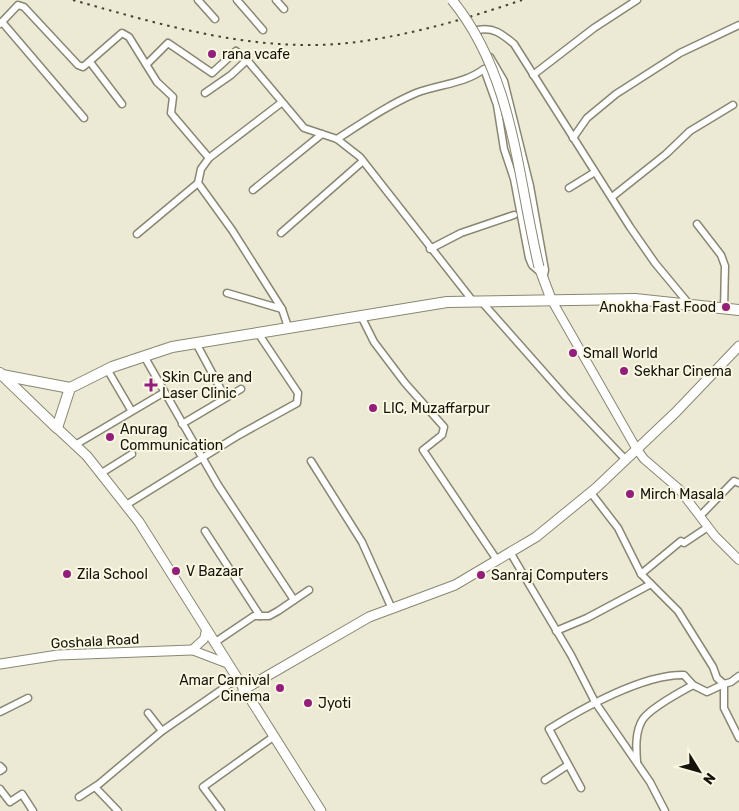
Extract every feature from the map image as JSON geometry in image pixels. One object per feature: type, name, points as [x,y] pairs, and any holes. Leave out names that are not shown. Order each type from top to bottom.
[{"type":"main road","points":[[452,0],[471,28],[498,79],[519,162],[541,273],[551,299]]},
{"type":"main road","points":[[1,374],[70,388],[107,369],[172,347],[447,302],[476,300],[635,299],[739,310]]},
{"type":"main road","points":[[243,690],[369,617],[455,585],[536,537],[591,492],[676,412],[739,346]]},
{"type":"main road","points":[[1,374],[74,445],[139,522],[243,690],[321,811]]},
{"type":"main road","points":[[57,428],[70,388]]},
{"type":"main road","name":"Goshala Road","points":[[0,664],[58,655],[192,650]]},
{"type":"street","points":[[198,0],[215,20]]},
{"type":"street","points":[[237,0],[263,30]]},
{"type":"street","points":[[276,0],[284,9]]},
{"type":"street","points":[[447,0],[451,6],[457,2],[456,0]]},
{"type":"street","points":[[533,75],[594,28],[636,0]]},
{"type":"street","points":[[84,118],[1,23],[18,5],[24,7],[78,66],[83,67],[90,62],[122,33],[128,37],[157,82],[173,97],[171,113],[209,158]]},
{"type":"street","points":[[573,138],[588,118],[616,94],[680,53],[739,25]]},
{"type":"street","points":[[337,139],[380,111],[417,93],[472,78],[484,69],[498,105],[504,149],[514,179],[529,258],[532,265],[541,273],[545,270],[530,186],[504,81],[476,32],[488,28],[501,33],[514,44],[654,263],[690,305]]},
{"type":"street","points":[[147,64],[168,43],[212,73],[236,51],[246,60],[304,128],[337,139],[363,161],[430,249],[625,459]]},
{"type":"street","points":[[205,93],[231,75],[246,60]]},
{"type":"street","points":[[90,62],[122,104]]},
{"type":"street","points":[[137,234],[198,182],[201,169],[209,158],[281,103]]},
{"type":"street","points":[[612,197],[666,154],[690,131],[733,104]]},
{"type":"street","points":[[253,190],[322,134]]},
{"type":"street","points":[[281,234],[363,161]]},
{"type":"street","points":[[569,188],[595,172]]},
{"type":"street","points":[[198,182],[232,230],[282,310],[288,327]]},
{"type":"street","points":[[430,249],[461,232],[514,215]]},
{"type":"street","points":[[697,224],[721,255],[725,266],[724,309]]},
{"type":"street","points":[[227,294],[282,310]]},
{"type":"street","points":[[551,299],[636,448],[644,459],[679,489],[708,527],[739,560]]},
{"type":"street","points":[[361,316],[374,342],[405,383],[444,427],[442,435],[422,450],[497,560]]},
{"type":"street","points":[[126,505],[202,457],[297,403],[298,393],[258,333]]},
{"type":"street","points":[[196,343],[225,397]]},
{"type":"street","points":[[144,356],[163,393],[235,513],[294,600]]},
{"type":"street","points":[[107,369],[131,410]]},
{"type":"street","points":[[182,424],[241,389]]},
{"type":"street","points":[[74,445],[163,393]]},
{"type":"street","points":[[100,474],[132,454]]},
{"type":"street","points":[[311,461],[362,542],[392,609]]},
{"type":"street","points":[[700,516],[734,481],[739,483]]},
{"type":"street","points":[[591,492],[618,528],[641,574],[678,611],[713,667],[717,678],[724,684],[724,708],[739,738]]},
{"type":"street","points":[[641,574],[681,541],[684,544],[708,527]]},
{"type":"street","points":[[205,531],[260,616]]},
{"type":"street","points":[[510,552],[595,702],[637,763],[665,811]]},
{"type":"street","points":[[556,631],[587,618],[651,584]]},
{"type":"street","points":[[214,643],[254,616],[268,616],[309,590]]},
{"type":"street","points":[[206,630],[204,639],[192,650],[226,663]]},
{"type":"street","points":[[581,788],[549,729],[595,702],[668,674],[684,675],[693,685],[707,692],[731,682],[739,676]]},
{"type":"street","points":[[79,797],[95,787],[162,731],[237,679]]},
{"type":"street","points":[[637,763],[635,744],[643,719],[670,698],[693,685]]},
{"type":"street","points":[[0,712],[28,698]]},
{"type":"street","points":[[148,713],[162,731]]},
{"type":"street","points":[[221,811],[203,788],[273,737]]},
{"type":"street","points":[[544,780],[568,765]]},
{"type":"street","points":[[0,766],[3,769],[0,771]]},
{"type":"street","points":[[95,787],[118,811]]},
{"type":"street","points":[[0,789],[10,802],[22,794],[33,811]]},
{"type":"railway","points":[[73,0],[140,19],[209,35],[279,44],[314,45],[349,43],[393,36],[480,14],[522,0]]},
{"type":"place","name":"rana vcafe","points":[[212,54]]},
{"type":"place","name":"Anokha Fast Food","points":[[726,307]]},
{"type":"place","name":"Small World","points":[[573,353]]},
{"type":"place","name":"Sekhar Cinema","points":[[624,371]]},
{"type":"place","name":"Skin Cure and Laser Clinic","points":[[151,385]]},
{"type":"place","name":"LIC, Muzaffarpur","points":[[373,408]]},
{"type":"place","name":"Anurag Communication","points":[[110,437]]},
{"type":"place","name":"Mirch Masala","points":[[630,494]]},
{"type":"place","name":"V Bazaar","points":[[176,571]]},
{"type":"place","name":"Zila School","points":[[67,574]]},
{"type":"place","name":"Sanraj Computers","points":[[481,575]]},
{"type":"place","name":"Amar Carnival Cinema","points":[[280,688]]},
{"type":"place","name":"Jyoti","points":[[308,703]]}]
